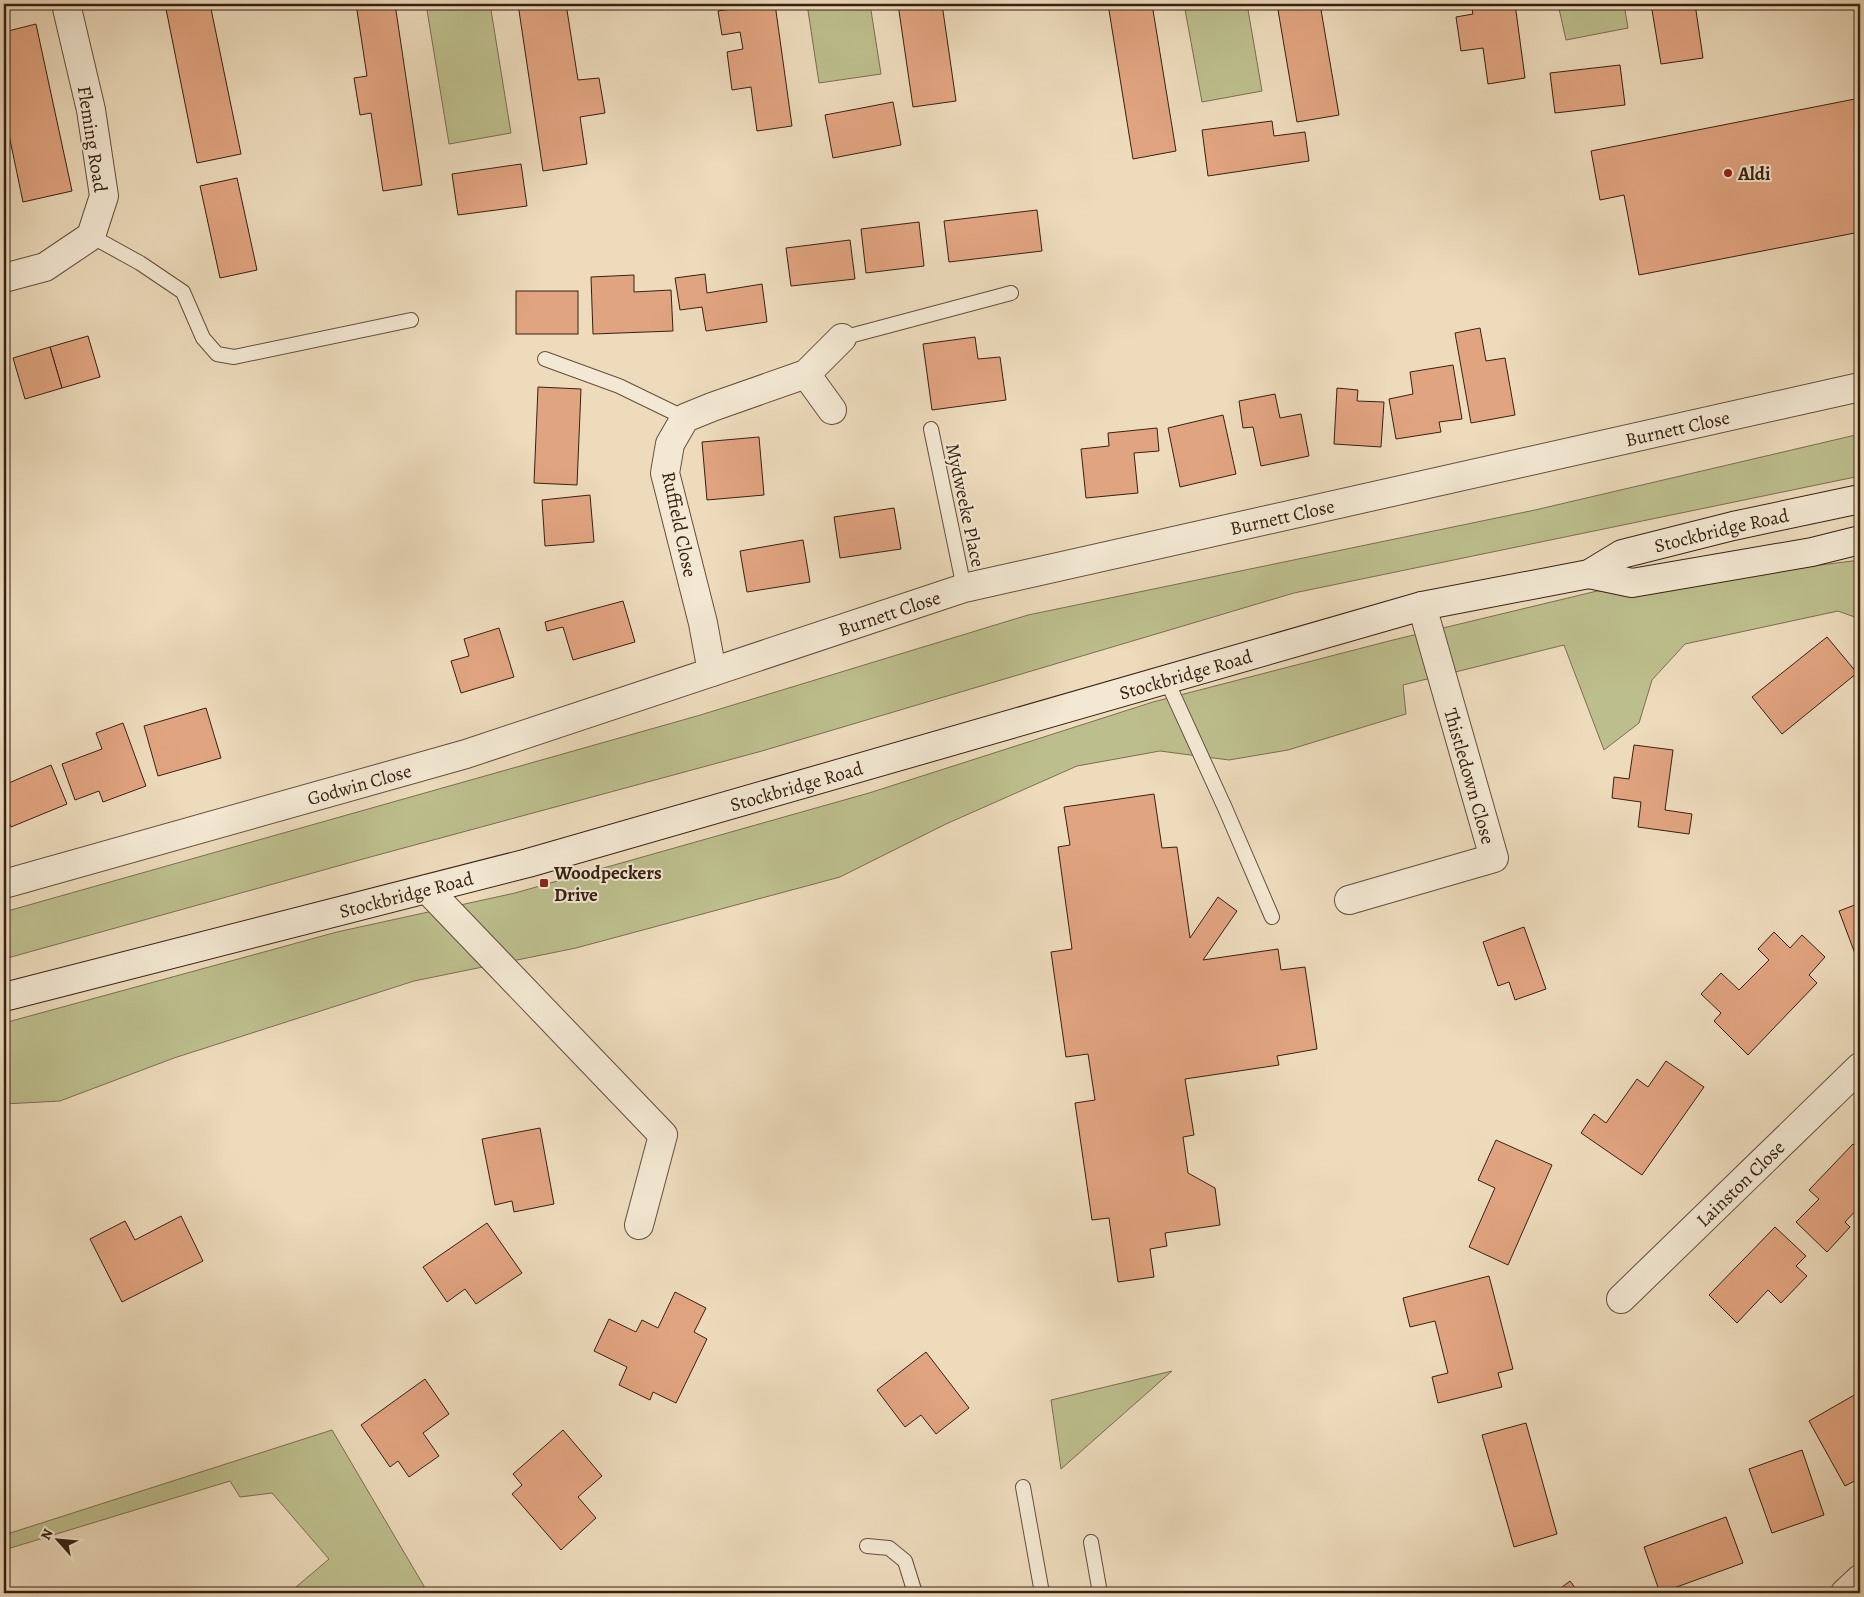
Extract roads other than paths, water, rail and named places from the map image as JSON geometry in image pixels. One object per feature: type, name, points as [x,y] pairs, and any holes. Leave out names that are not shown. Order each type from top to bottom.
[{"type":"street","name":"Fleming Road","points":[[66,4],[91,110],[104,196],[91,236]]},
{"type":"street","points":[[4,278],[45,267],[91,236]]},
{"type":"street","points":[[685,418],[806,374],[842,338]]},
{"type":"street","points":[[806,374],[832,410]]},
{"type":"street","name":"Burnett Close","points":[[712,672],[964,588],[1860,387]]},
{"type":"street","name":"Ruffield Close","points":[[685,418],[670,444],[665,473],[703,623],[712,672]]},
{"type":"street","name":"Stockbridge Road","points":[[4,997],[528,863],[1422,606],[1589,574],[1622,554],[1732,526],[1860,500]]},
{"type":"street","name":"Stockbridge Road","points":[[1589,574],[1632,583],[1812,552],[1860,540]]},
{"type":"street","name":"Thistledown Close","points":[[1349,900],[1494,858],[1422,606]]},
{"type":"street","name":"Godwin Close","points":[[4,884],[466,754],[712,672]]},
{"type":"street","points":[[427,889],[663,1135],[640,1225]]},
{"type":"street","name":"Lainston Close","points":[[1621,1299],[1860,1066]]},
{"type":"street","points":[[1845,1593],[1860,1579]]},
{"type":"lane","points":[[91,236],[140,263],[183,292],[202,338],[217,354],[234,357],[411,320]]},
{"type":"lane","points":[[842,338],[1011,293]]},
{"type":"lane","points":[[545,359],[619,386],[685,418]]},
{"type":"lane","name":"Mydweeke Place","points":[[931,429],[964,588]]},
{"type":"lane","points":[[1166,679],[1272,917]]},
{"type":"lane","points":[[1023,1487],[1042,1593]]},
{"type":"lane","points":[[1091,1542],[1100,1593]]},
{"type":"lane","points":[[867,1546],[889,1548],[906,1561],[915,1593]]},
{"type":"place","name":"Aldi","points":[[1728,173]]},
{"type":"place","name":"Woodpeckers Drive","points":[[544,883]]}]
